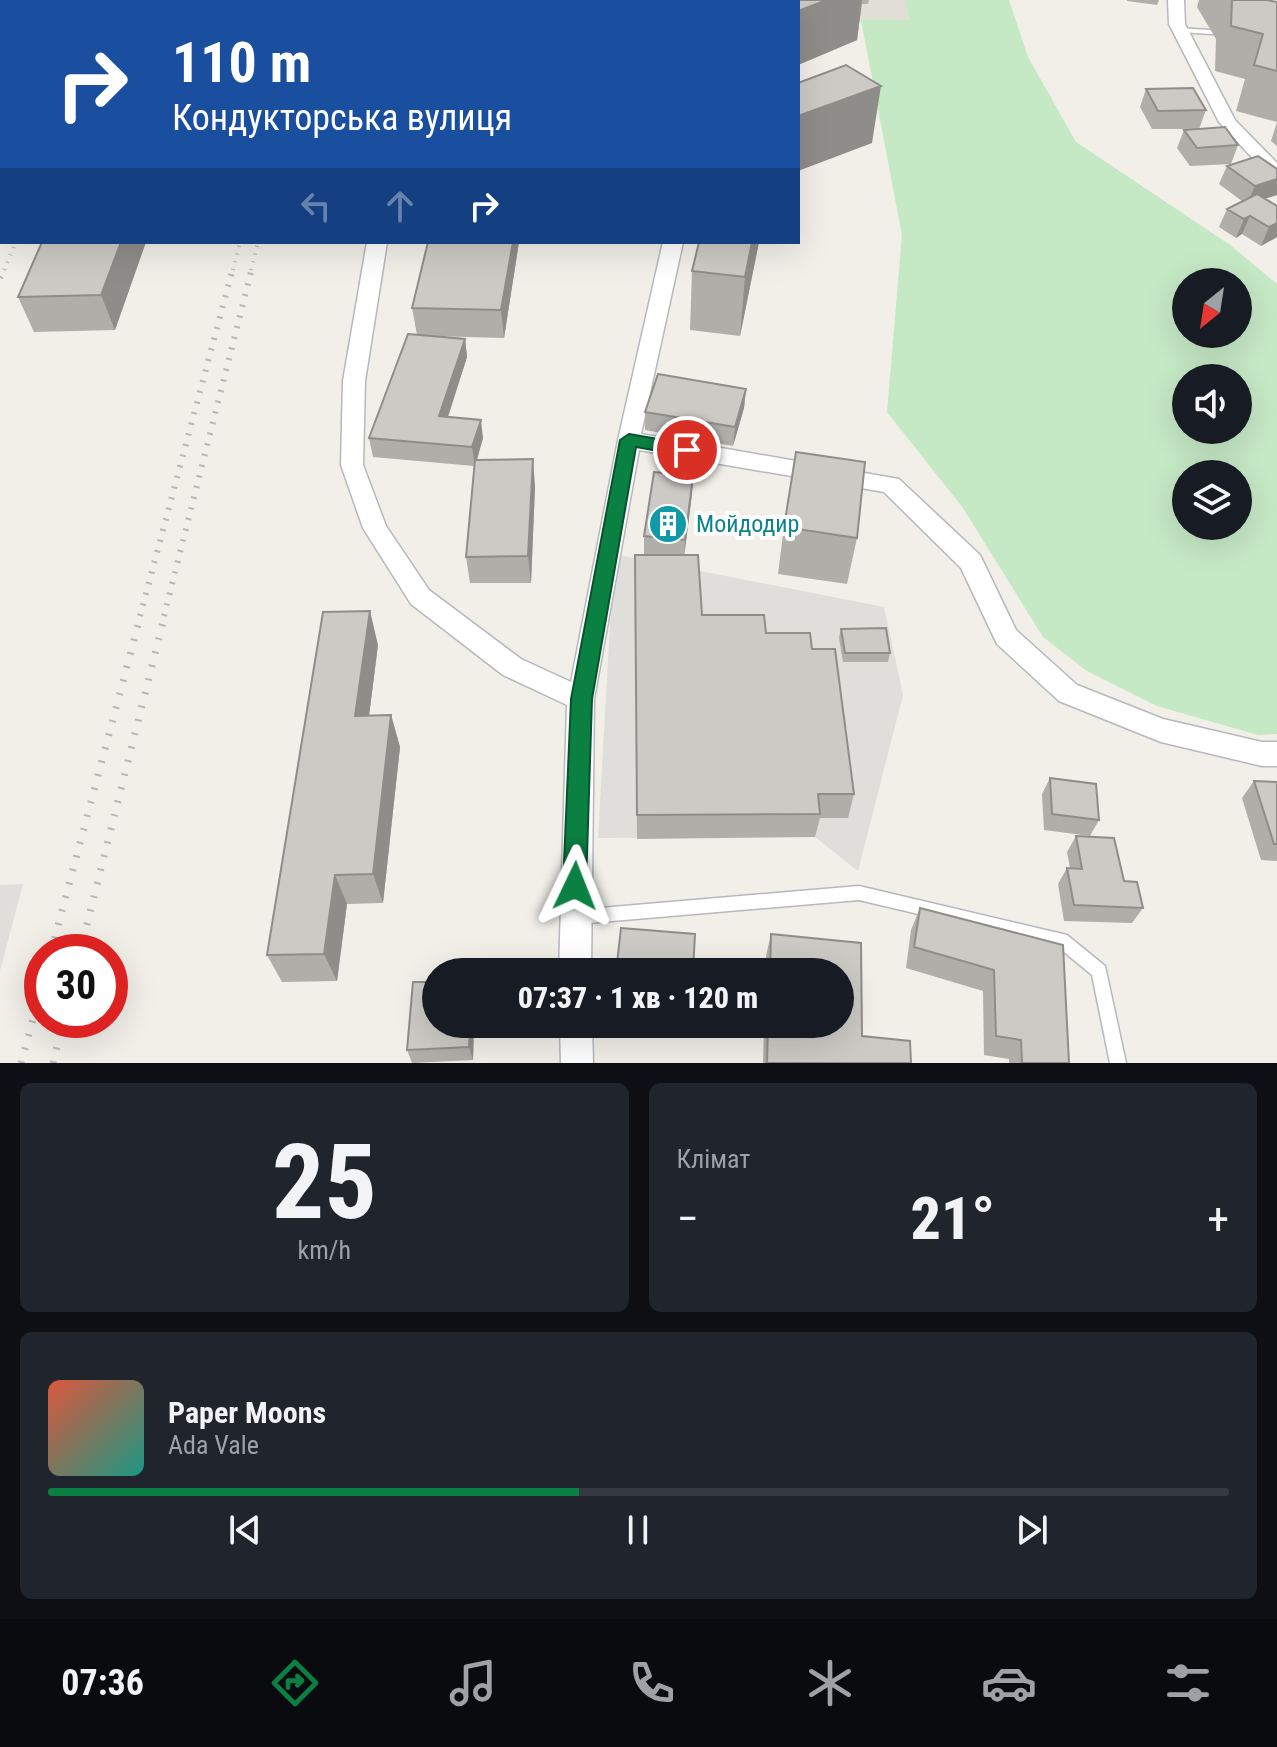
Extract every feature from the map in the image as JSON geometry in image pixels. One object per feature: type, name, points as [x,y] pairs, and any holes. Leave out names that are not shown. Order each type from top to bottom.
[{"type":"street","points":[[1176,0],[1180,30],[1228,122],[1268,168],[1277,174]]},
{"type":"street","points":[[377,244],[354,381],[352,465],[375,528],[420,597],[512,667],[581,699]]},
{"type":"street","points":[[575,958],[581,699],[629,440],[673,244]]},
{"type":"street","points":[[629,440],[891,485],[971,562],[1006,637],[1068,693],[1161,730],[1262,754],[1277,754]]},
{"type":"street","points":[[576,1038],[577,1063]]},
{"type":"lane","points":[[1180,30],[1237,35]]},
{"type":"lane","points":[[574,917],[859,893],[1062,940],[1099,971],[1118,1063]]},
{"type":"shaded area","points":[[800,0],[905,0],[909,20],[800,21]]},
{"type":"shaded area","points":[[614,554],[884,607],[903,695],[858,871],[815,837],[598,838]]},
{"type":"shaded area","points":[[23,884],[0,971],[0,885]]},
{"type":"green space","points":[[905,0],[1009,0],[1028,57],[1076,142],[1230,245],[1277,284],[1277,734],[1258,735],[1157,706],[1087,671],[1043,637],[963,508],[887,412],[902,235],[861,20],[909,20]]},
{"type":"building","points":[[800,0],[827,0],[800,10]]},
{"type":"building","points":[[1232,0],[1277,2],[1277,71],[1254,65],[1263,34],[1231,26]]},
{"type":"building","points":[[846,65],[881,86],[800,115],[800,82]]},
{"type":"building","points":[[1193,88],[1206,110],[1158,111],[1146,89]]},
{"type":"building","points":[[1225,127],[1238,145],[1197,148],[1184,130]]},
{"type":"building","points":[[1258,156],[1277,169],[1277,179],[1255,186],[1227,166]]},
{"type":"building","points":[[1257,194],[1277,206],[1277,223],[1269,227],[1250,216],[1244,219],[1227,209]]},
{"type":"building","points":[[41,244],[120,244],[101,295],[18,297]]},
{"type":"building","points":[[428,244],[513,244],[501,310],[412,308]]},
{"type":"building","points":[[699,244],[752,244],[745,277],[692,271]]},
{"type":"building","points":[[408,334],[465,339],[439,416],[481,420],[472,447],[369,438]]},
{"type":"building","points":[[658,374],[746,389],[735,427],[645,412]]},
{"type":"building","points":[[796,452],[865,462],[857,538],[784,527]]},
{"type":"building","points":[[533,459],[528,556],[466,557],[475,460]]},
{"type":"building","name":"Мойдодир","points":[[654,472],[693,476],[685,540],[644,536]]},
{"type":"building","points":[[635,555],[698,555],[702,615],[764,615],[766,633],[810,633],[812,649],[835,649],[854,794],[818,794],[820,814],[637,815]]},
{"type":"building","points":[[370,611],[355,716],[391,715],[373,874],[335,875],[324,954],[267,955],[323,612]]},
{"type":"building","points":[[886,628],[890,653],[845,653],[841,629]]},
{"type":"building","points":[[1050,778],[1096,784],[1099,820],[1052,814]]},
{"type":"building","points":[[1254,781],[1277,782],[1277,844],[1274,844]]},
{"type":"building","points":[[1076,836],[1114,838],[1124,881],[1137,882],[1143,908],[1074,905],[1067,868],[1082,869]]},
{"type":"building","points":[[920,908],[1063,945],[1069,1063],[1022,1063],[1021,1040],[996,1036],[994,970],[914,947]]},
{"type":"building","points":[[621,928],[695,934],[694,958],[618,958]]},
{"type":"building","points":[[771,934],[861,943],[862,1036],[910,1041],[911,1063],[767,1063],[768,1038],[854,1038],[854,958],[770,958]]},
{"type":"building","points":[[413,982],[422,982],[422,1038],[469,1038],[469,1047],[407,1050]]},
{"type":"railway","points":[[4,270],[15,244]]},
{"type":"railway","points":[[233,270],[240,244]]},
{"type":"railway","points":[[251,270],[258,244]]},
{"type":"railway","points":[[140,616],[233,268]]},
{"type":"railway","points":[[164,616],[252,268]]},
{"type":"railway","points":[[0,278],[4,270]]},
{"type":"railway","points":[[56,934],[141,614]]},
{"type":"railway","points":[[85,934],[165,614]]},
{"type":"railway","points":[[21,1063],[28,1038]]},
{"type":"railway","points":[[53,1063],[59,1038]]},
{"type":"place","name":"Мойдодир","points":[[668,524]]},
{"type":"route","points":[[575,886],[581,699],[629,440],[687,450]]}]
